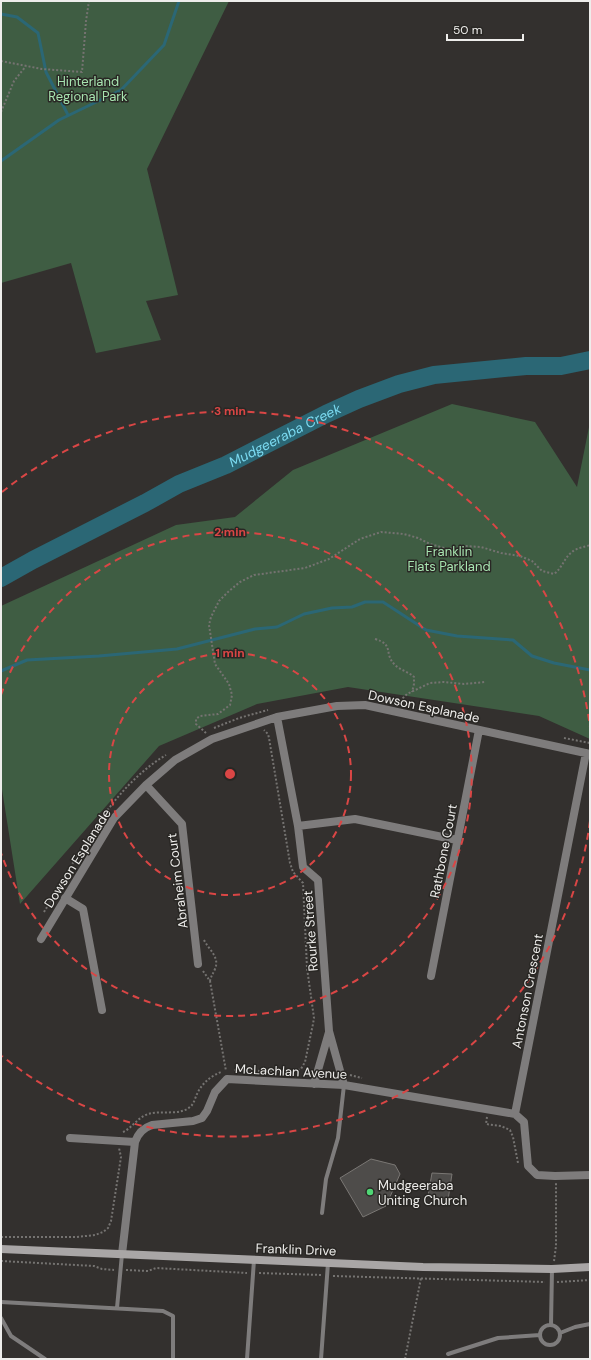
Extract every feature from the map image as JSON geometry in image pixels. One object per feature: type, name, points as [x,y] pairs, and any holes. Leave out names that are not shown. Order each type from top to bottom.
[{"type":"main road","name":"Franklin Drive","points":[[1,1249],[423,1266],[552,1269],[590,1267]]},
{"type":"street","name":"Dowson Esplanade","points":[[41,939],[114,818],[146,785],[175,760],[212,739],[277,717],[337,706],[365,705],[588,754]]},
{"type":"street","name":"Rourke Street","points":[[277,717],[298,826],[304,867],[318,880],[329,1031],[344,1084]]},
{"type":"street","name":"Rathbone Court","points":[[431,976],[479,730]]},
{"type":"street","name":"Antonson Crescent","points":[[516,1114],[588,754]]},
{"type":"street","name":"Abraheim Court","points":[[146,785],[182,824],[198,964]]},
{"type":"street","points":[[298,826],[355,819],[458,840]]},
{"type":"street","points":[[65,898],[83,909],[102,1010]]},
{"type":"street","name":"Rourke Street","points":[[314,1084],[329,1031]]},
{"type":"street","name":"McLachlan Avenue","points":[[135,1142],[137,1136],[146,1127],[152,1125],[193,1121],[202,1118],[208,1111],[215,1092],[227,1079],[314,1084],[344,1084],[516,1114]]},
{"type":"street","points":[[516,1114],[524,1122],[528,1166],[537,1175],[555,1176],[590,1174]]},
{"type":"street","points":[[70,1138],[135,1142],[122,1254]]},
{"type":"lane","points":[[322,1213],[326,1179],[338,1138],[344,1084]]},
{"type":"lane","points":[[117,1308],[122,1254]]},
{"type":"lane","points":[[247,1359],[254,1259]]},
{"type":"lane","points":[[321,1359],[328,1262]]},
{"type":"lane","points":[[551,1325],[552,1269]]},
{"type":"lane","points":[[1,1302],[163,1311],[173,1316],[173,1359]]},
{"type":"lane","points":[[1,1318],[11,1336],[45,1359]]},
{"type":"lane","points":[[560,1333],[575,1327],[590,1324]]},
{"type":"lane","points":[[551,1325],[558,1329],[560,1338],[554,1345],[549,1346],[544,1344],[540,1335],[541,1330],[546,1326],[551,1325]]},
{"type":"lane","points":[[448,1354],[498,1338],[540,1335]]},
{"type":"path","points":[[1,61],[42,69],[82,72],[89,1]]},
{"type":"path","points":[[1,112],[14,81],[26,66]]},
{"type":"path","points":[[212,739],[196,724],[196,719],[200,716],[218,714],[230,705],[232,695],[229,684],[215,664],[209,625],[211,617],[219,602],[240,582],[254,575],[305,568],[329,559],[360,539],[381,532],[404,534],[448,549],[465,546],[481,547],[501,553],[520,556],[532,561],[542,571],[554,574],[561,569],[566,558],[573,551],[590,545]]},
{"type":"path","points":[[375,639],[386,644],[388,647],[389,656],[393,663],[414,677],[412,692]]},
{"type":"path","points":[[397,705],[403,697],[430,683],[444,682],[464,684],[485,682]]},
{"type":"path","points":[[1,1237],[77,1237],[95,1235],[103,1232],[108,1228],[111,1221],[121,1157],[118,1151],[121,1132],[128,1130],[141,1117],[149,1114],[179,1111],[189,1108],[201,1086],[213,1075],[226,1070],[297,1071],[301,1069],[305,1062],[314,1018],[307,968],[303,883],[293,872],[290,863],[269,738],[268,734],[261,727],[258,712]]},
{"type":"path","points":[[198,964],[210,981],[227,1079]]},
{"type":"path","points":[[339,1067],[347,1074],[365,1079]]},
{"type":"path","points":[[488,1109],[486,1124],[501,1126],[512,1132],[518,1165]]},
{"type":"path","points":[[552,1269],[556,1246],[555,1176]]},
{"type":"path","points":[[1,1261],[94,1266],[102,1269],[148,1271],[156,1268],[420,1279],[552,1282],[590,1280]]},
{"type":"path","points":[[405,1359],[423,1266]]},
{"type":"green space","name":"Hinterland Regional Park","points":[[1,1],[229,1],[147,169],[178,295],[146,301],[161,340],[96,353],[71,263],[1,283]]},
{"type":"green space","name":"Franklin Flats Parkland","points":[[452,404],[535,422],[577,487],[590,422],[590,739],[539,716],[348,687],[257,704],[159,746],[20,904],[1,783],[1,606],[176,525],[235,517],[293,470]]},
{"type":"building","name":"Mudgeeraba Uniting Church","points":[[371,1159],[395,1165],[400,1174],[386,1206],[363,1217],[340,1178]]},
{"type":"building","points":[[432,1173],[452,1174],[448,1200],[428,1196]]},
{"type":"waterway","points":[[1,161],[59,120],[121,90],[164,45],[179,1]]},
{"type":"waterway","points":[[1,14],[17,17],[38,33],[46,72],[68,115]]},
{"type":"waterway","name":"Mudgeeraba Creek","points":[[1,578],[179,484],[226,465],[326,414],[359,399],[399,384],[434,375],[526,366],[561,366],[590,360]]},
{"type":"waterway","points":[[1,671],[27,660],[99,656],[177,649],[255,629],[277,627],[304,614],[332,608],[352,607],[365,602],[383,602],[426,630],[457,636],[513,640],[532,656],[554,663],[590,670]]},
{"type":"place","name":"Mudgeeraba Uniting Church","points":[[370,1192]]}]
